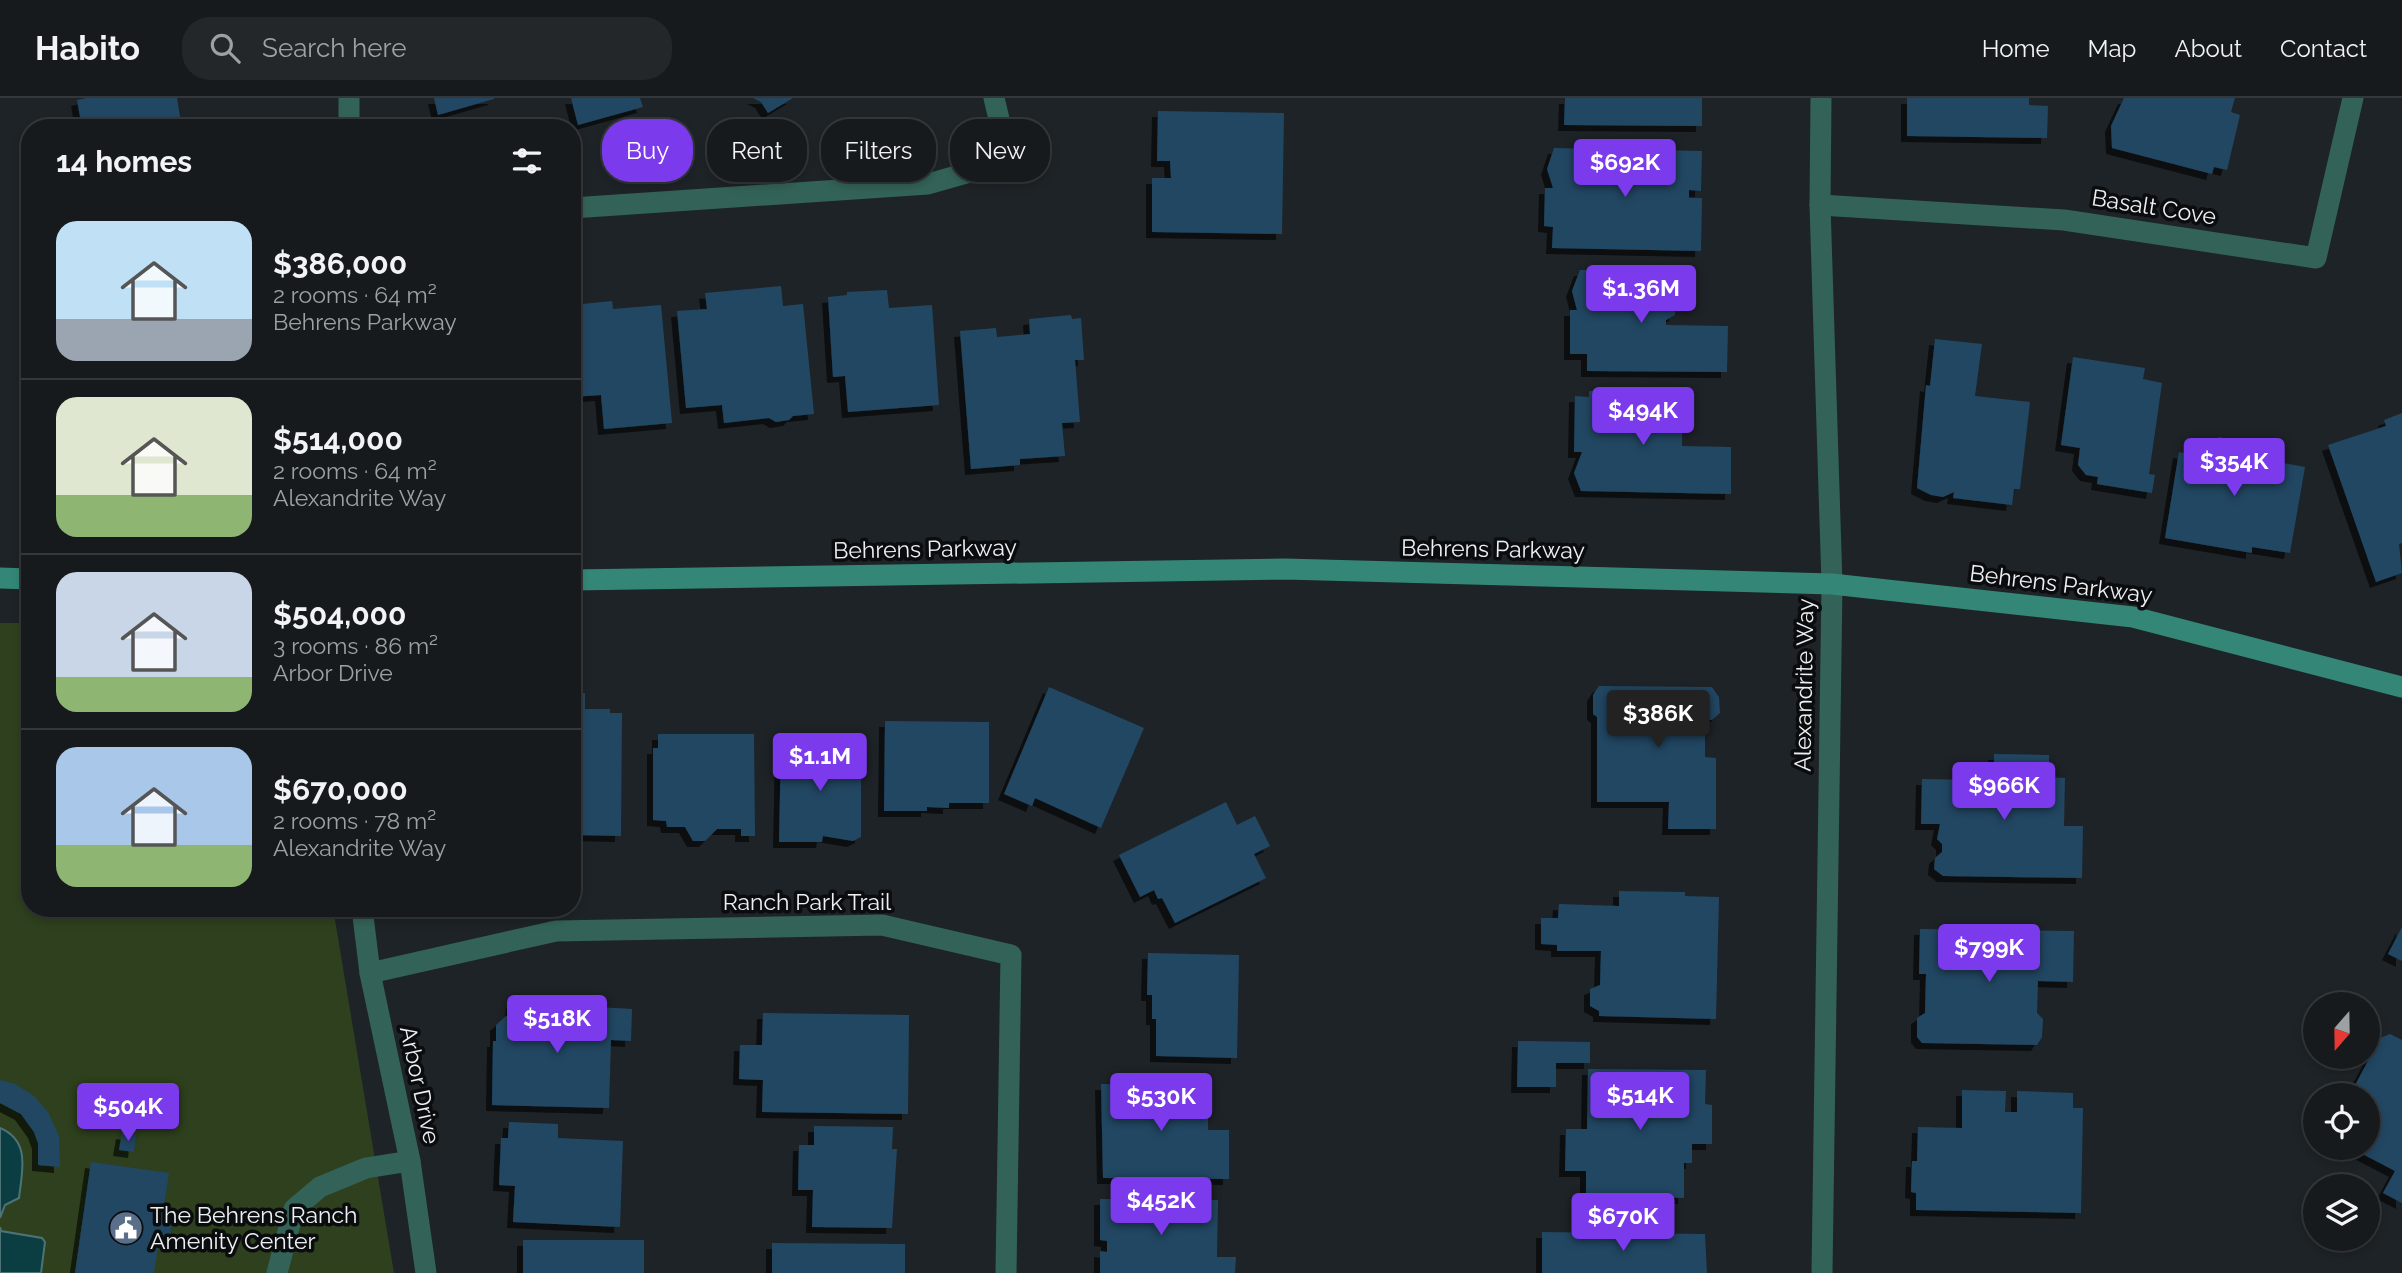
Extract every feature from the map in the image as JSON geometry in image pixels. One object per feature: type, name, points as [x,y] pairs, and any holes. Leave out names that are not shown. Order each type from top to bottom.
[{"type":"street","points":[[349,98],[349,119]]},
{"type":"street","points":[[581,207],[928,184],[1009,161],[994,98]]},
{"type":"street","name":"Alexandrite Way","points":[[1821,98],[1820,205],[1832,584],[1822,1273]]},
{"type":"street","name":"Basalt Cove","points":[[1820,205],[2064,220],[2316,258],[2353,98]]},
{"type":"street","name":"Behrens Parkway","points":[[581,580],[1285,569],[1832,584],[2133,617],[2402,687]]},
{"type":"street","points":[[0,578],[21,579]]},
{"type":"street","name":"Arbor Drive","points":[[363,917],[370,974],[410,1161],[426,1273]]},
{"type":"street","name":"Ranch Park Trail","points":[[370,974],[556,931],[882,925],[1012,955],[1006,1273]]},
{"type":"street","points":[[277,1273],[294,1209],[320,1187],[366,1168],[410,1161]]},
{"type":"green space","points":[[0,623],[21,623],[21,917],[335,917],[394,1273],[0,1273]]},
{"type":"water","points":[[0,1128],[16,1141],[22,1167],[19,1198],[5,1205],[0,1218]]},
{"type":"water","points":[[0,1227],[1,1231],[42,1238],[45,1242],[41,1273],[0,1273]]},
{"type":"building","points":[[177,98],[180,119],[80,119],[77,100]]},
{"type":"building","points":[[434,98],[494,98],[494,99],[438,115]]},
{"type":"building","points":[[571,98],[640,98],[643,107],[581,124],[581,119],[576,119]]},
{"type":"building","points":[[753,98],[793,98],[768,113],[761,102]]},
{"type":"building","points":[[1565,98],[1702,98],[1702,126],[1564,125]]},
{"type":"building","points":[[1907,98],[2029,98],[2029,105],[2048,106],[2047,138],[1907,136]]},
{"type":"building","points":[[2124,98],[2235,98],[2231,112],[2240,115],[2227,170],[2214,167],[2212,174],[2112,148],[2111,126]]},
{"type":"building","points":[[1158,111],[1284,113],[1282,234],[1152,232],[1152,178],[1171,178],[1170,161],[1157,161]]},
{"type":"building","points":[[1554,148],[1702,151],[1701,191],[1689,190],[1689,198],[1702,198],[1701,251],[1552,248],[1553,227],[1544,226],[1545,188],[1553,188],[1547,169]]},
{"type":"building","points":[[1580,270],[1689,272],[1688,298],[1676,297],[1675,315],[1666,320],[1666,325],[1728,326],[1727,372],[1587,371],[1587,354],[1570,354],[1570,310],[1577,310],[1572,291]]},
{"type":"building","points":[[781,286],[783,306],[803,304],[814,414],[793,416],[789,420],[776,422],[769,418],[724,423],[722,405],[686,408],[677,311],[707,309],[705,293]]},
{"type":"building","points":[[887,290],[889,308],[932,305],[939,405],[848,412],[845,376],[833,377],[828,297],[847,295],[847,292]]},
{"type":"building","points":[[612,301],[613,309],[661,305],[672,423],[604,429],[601,395],[581,396],[581,304]]},
{"type":"building","points":[[1071,315],[1072,319],[1081,318],[1084,360],[1075,360],[1080,422],[1062,423],[1065,456],[1020,459],[1020,465],[971,469],[960,331],[996,328],[997,337],[1030,334],[1029,319]]},
{"type":"building","points":[[1935,339],[1982,344],[1975,396],[2030,402],[2020,489],[2014,489],[2012,505],[1953,498],[1954,492],[1943,497],[1931,495],[1917,488],[1926,385],[1930,386]]},
{"type":"building","points":[[2073,357],[2145,368],[2143,379],[2162,383],[2149,474],[2155,475],[2152,493],[2097,484],[2098,477],[2086,475],[2078,465],[2080,448],[2061,445]]},
{"type":"building","points":[[1589,391],[1683,393],[1682,446],[1731,447],[1731,494],[1581,491],[1574,473],[1582,452],[1574,452],[1575,396],[1589,397]]},
{"type":"building","points":[[2402,413],[2402,543],[2399,544],[2402,573],[2376,582],[2328,445],[2386,426],[2384,420]]},
{"type":"building","points":[[2218,437],[2269,446],[2267,460],[2305,467],[2290,553],[2252,547],[2252,553],[2165,538],[2179,452],[2189,454],[2192,442],[2216,446]]},
{"type":"building","points":[[1599,686],[1712,687],[1719,697],[1720,713],[1712,720],[1705,720],[1705,757],[1716,758],[1716,829],[1668,829],[1669,802],[1597,802],[1597,717],[1593,714],[1593,695]]},
{"type":"building","points":[[1049,687],[1144,728],[1101,828],[1035,798],[1032,806],[1004,794]]},
{"type":"building","points":[[581,693],[585,693],[585,709],[610,709],[610,713],[622,713],[621,836],[581,835]]},
{"type":"building","points":[[885,721],[989,722],[989,803],[949,803],[949,808],[927,807],[927,811],[884,811]]},
{"type":"building","points":[[658,734],[754,734],[755,836],[741,836],[741,829],[717,829],[705,841],[693,841],[685,827],[667,827],[666,821],[653,820],[653,748],[658,748]]},
{"type":"building","points":[[781,745],[861,746],[861,837],[853,841],[823,836],[822,842],[779,842]]},
{"type":"building","points":[[1994,754],[2049,755],[2049,777],[2065,778],[2064,826],[2083,826],[2082,878],[1943,876],[1934,869],[1935,858],[1942,852],[1942,844],[1937,839],[1940,824],[1921,824],[1922,779],[1975,780],[1975,774],[1994,774]]},
{"type":"building","points":[[1226,802],[1237,825],[1255,816],[1270,846],[1254,854],[1266,878],[1175,923],[1162,898],[1158,899],[1154,890],[1140,897],[1119,855]]},
{"type":"building","points":[[1619,891],[1685,892],[1685,896],[1719,897],[1716,1019],[1599,1016],[1599,1011],[1590,1006],[1590,989],[1600,985],[1601,951],[1557,951],[1557,945],[1541,944],[1541,918],[1558,918],[1559,904],[1619,906]]},
{"type":"building","points":[[2402,927],[2402,961],[2388,954]]},
{"type":"building","points":[[1920,929],[2074,931],[2073,982],[2038,981],[2037,1013],[2043,1019],[2042,1037],[2037,1045],[1922,1043],[1917,1037],[1917,1018],[1925,1013],[1926,974],[1919,974]]},
{"type":"building","points":[[1148,953],[1239,955],[1237,1058],[1156,1056],[1156,1019],[1152,1019],[1152,995],[1147,995]]},
{"type":"building","points":[[512,1002],[632,1009],[631,1041],[611,1040],[609,1108],[492,1105],[493,1041],[496,1041],[496,1025],[506,1016],[511,1016]]},
{"type":"building","points":[[763,1013],[909,1015],[908,1114],[762,1112],[763,1080],[739,1079],[740,1045],[762,1045]]},
{"type":"building","points":[[2390,1034],[2402,1040],[2402,1203],[2383,1193],[2395,1171],[2374,1160],[2380,1160],[2380,1083],[2356,1083],[2364,1069],[2380,1069],[2380,1038]]},
{"type":"building","points":[[1518,1041],[1590,1042],[1590,1063],[1556,1063],[1556,1087],[1517,1087]]},
{"type":"building","points":[[1588,1069],[1706,1070],[1705,1104],[1712,1105],[1712,1144],[1692,1144],[1692,1163],[1684,1163],[1684,1198],[1586,1196],[1586,1171],[1565,1171],[1566,1129],[1587,1129]]},
{"type":"building","points":[[0,1080],[15,1084],[34,1096],[48,1112],[59,1136],[60,1167],[38,1165],[38,1143],[34,1132],[21,1114],[0,1103]]},
{"type":"building","points":[[1101,1084],[1208,1085],[1208,1130],[1229,1130],[1229,1179],[1103,1178]]},
{"type":"building","points":[[1962,1090],[2006,1091],[2005,1112],[2017,1112],[2017,1091],[2073,1093],[2073,1108],[2083,1108],[2081,1213],[1916,1210],[1916,1193],[1911,1192],[1912,1161],[1917,1161],[1918,1127],[1962,1128]]},
{"type":"building","points":[[509,1122],[558,1124],[558,1138],[623,1141],[620,1227],[513,1222],[515,1186],[499,1185],[501,1138],[508,1138]]},
{"type":"building","points":[[814,1126],[893,1127],[892,1149],[897,1149],[892,1228],[812,1227],[813,1190],[798,1190],[799,1145],[814,1145]]},
{"type":"building","points":[[122,1133],[136,1135],[134,1152],[119,1150]]},
{"type":"building","name":"The Behrens Ranch Amenity Center","points":[[91,1162],[169,1173],[163,1213],[173,1214],[169,1243],[159,1241],[154,1273],[75,1273]]},
{"type":"building","points":[[1100,1199],[1218,1200],[1217,1257],[1236,1257],[1235,1273],[1100,1273],[1100,1251],[1107,1252],[1107,1241],[1100,1240]]},
{"type":"building","points":[[1542,1232],[1705,1234],[1707,1273],[1542,1273]]},
{"type":"building","points":[[523,1240],[644,1240],[644,1273],[523,1273]]},
{"type":"building","points":[[772,1243],[905,1244],[905,1273],[772,1273]]},
{"type":"place","name":"The Behrens Ranch Amenity Center","points":[[126,1228]]}]
